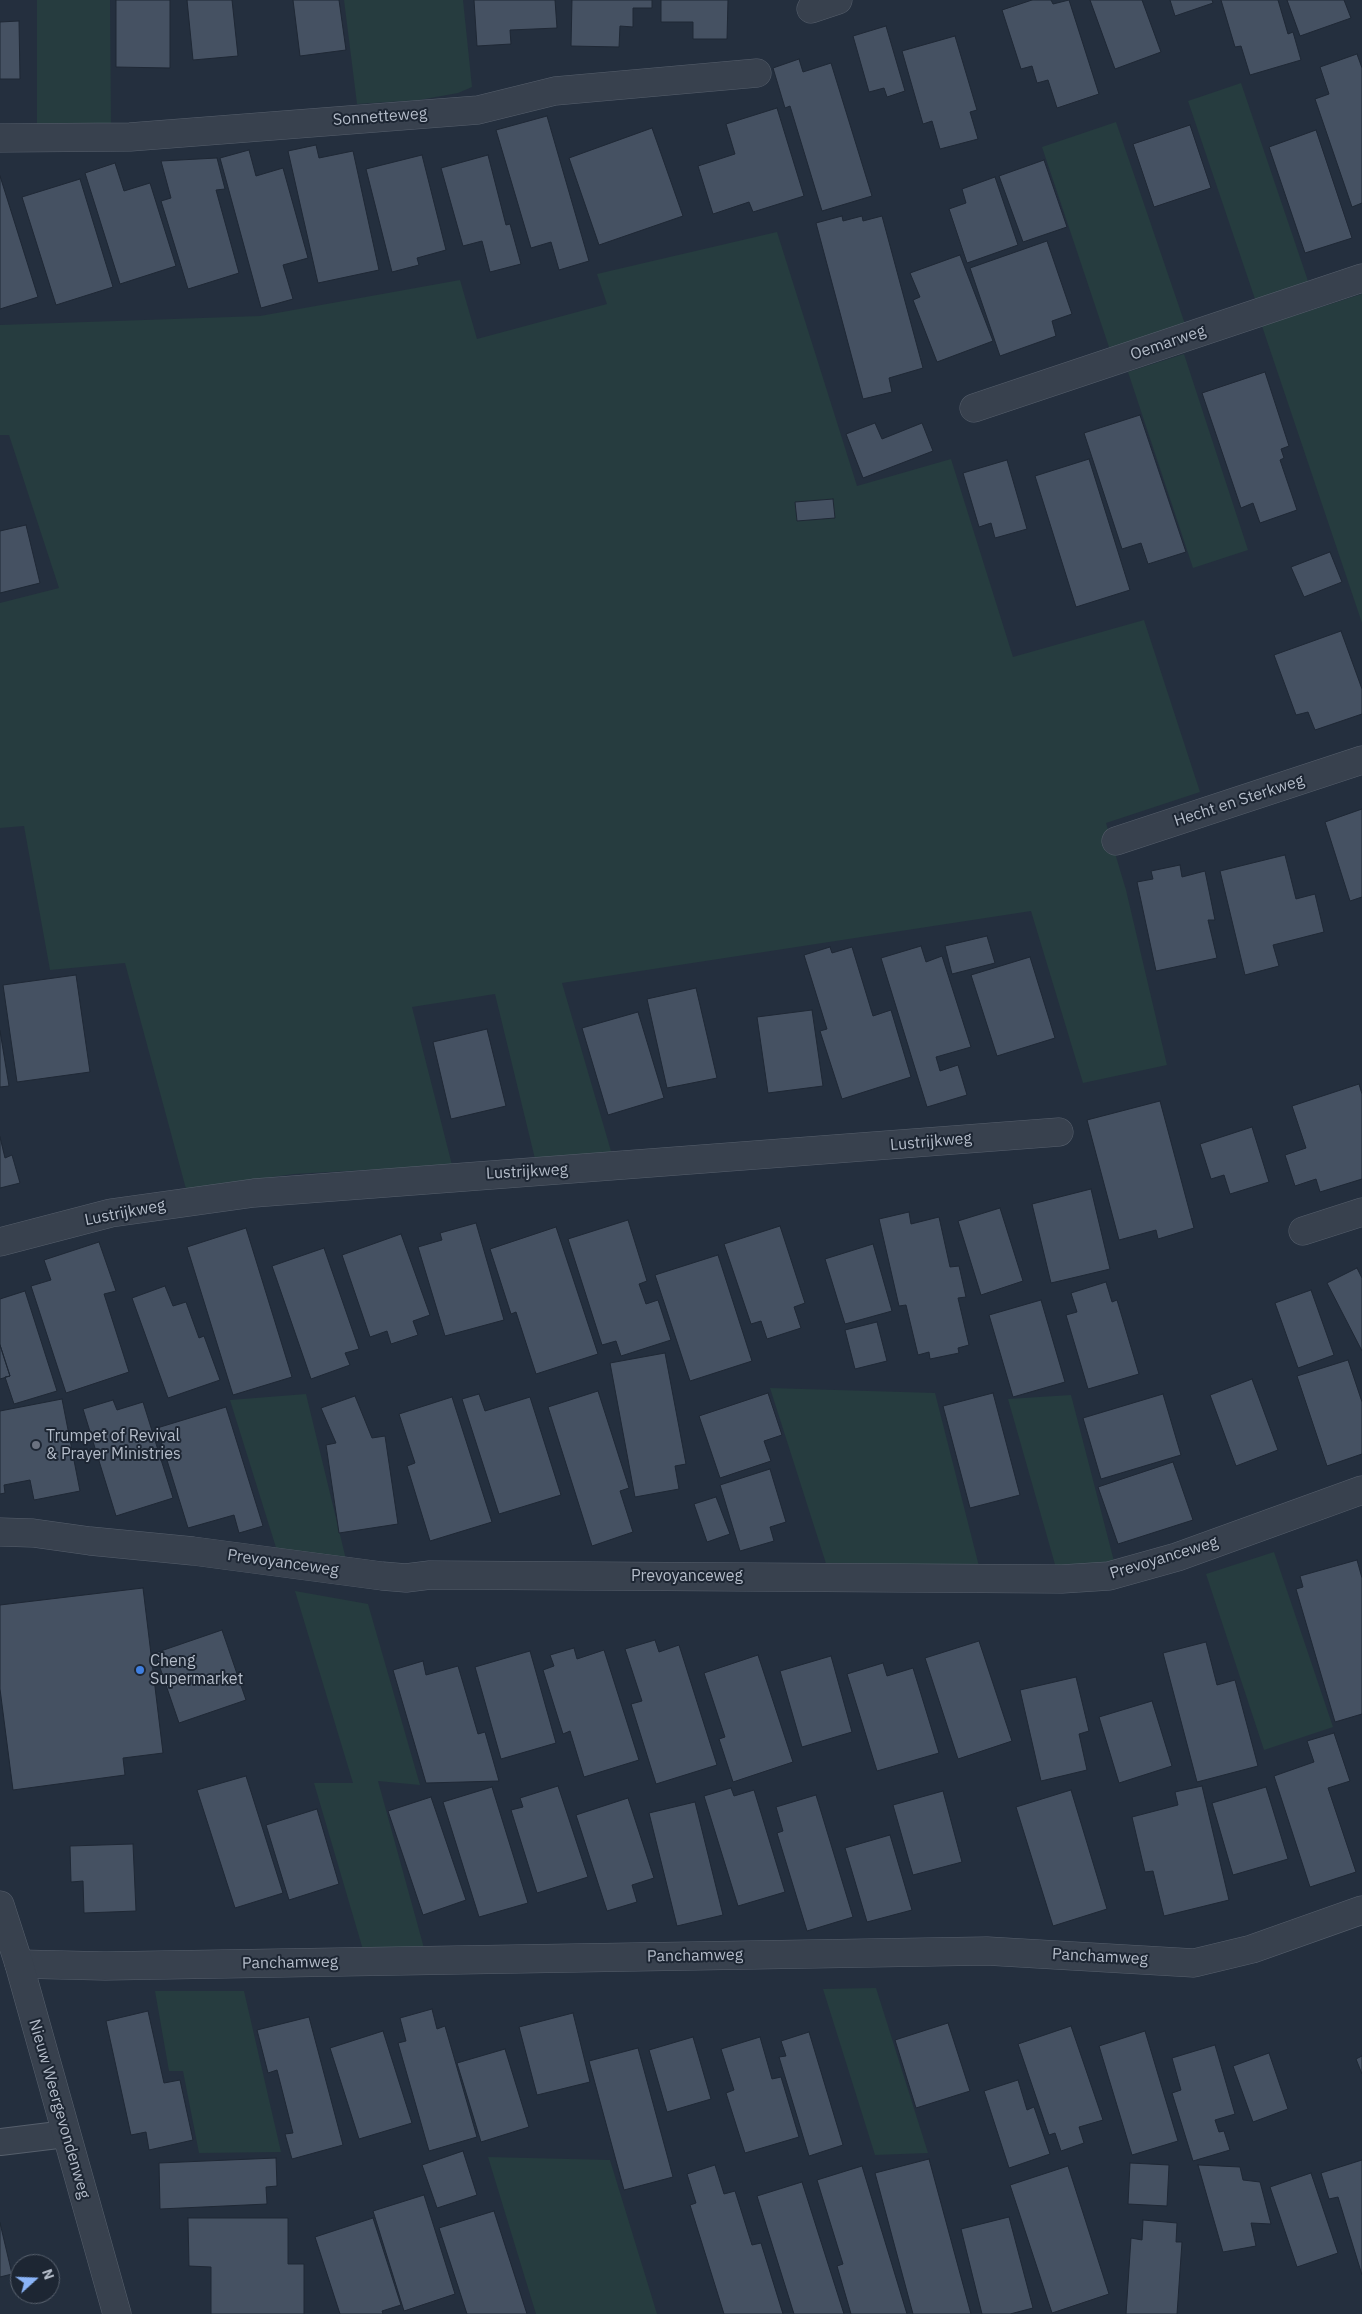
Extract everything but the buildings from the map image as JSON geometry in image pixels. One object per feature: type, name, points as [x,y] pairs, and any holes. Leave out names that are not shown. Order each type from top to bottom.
[{"type":"street","points":[[811,9],[838,0]]},
{"type":"street","name":"Sonnetteweg","points":[[0,138],[130,137],[478,110],[555,91],[757,72]]},
{"type":"street","name":"Oemarweg","points":[[974,408],[1362,278]]},
{"type":"street","name":"Hecht en Sterkweg","points":[[1116,841],[1362,760]]},
{"type":"street","name":"Lustrijkweg","points":[[0,1242],[111,1213],[254,1193],[606,1168],[1059,1132]]},
{"type":"street","points":[[1303,1231],[1362,1212]]},
{"type":"street","name":"Prevoyanceweg","points":[[0,1532],[33,1532],[90,1541],[193,1551],[406,1578],[430,1575],[1062,1579],[1109,1576],[1177,1557],[1362,1490]]},
{"type":"street","name":"Nieuw Weergevondenweg","points":[[0,1905],[19,1964],[118,2314]]},
{"type":"street","name":"Panchamweg","points":[[19,1964],[115,1966],[987,1952],[1194,1963],[1252,1949],[1362,1910]]},
{"type":"lane","points":[[0,2142],[66,2134]]},
{"type":"green space","points":[[37,0],[110,0],[111,124],[37,124]]},
{"type":"green space","points":[[344,0],[463,0],[472,87],[458,93],[419,100],[357,104]]},
{"type":"green space","points":[[1241,83],[1309,284],[1256,302],[1188,101]]},
{"type":"green space","points":[[1116,122],[1186,327],[1111,353],[1042,147]]},
{"type":"green space","points":[[777,232],[857,486],[951,459],[1013,657],[1144,620],[1200,792],[1106,823],[1126,890],[1167,1065],[1083,1083],[1031,911],[562,983],[613,1158],[536,1163],[495,994],[412,1007],[452,1165],[294,1174],[186,1189],[125,963],[50,970],[24,826],[0,828],[0,603],[59,588],[9,435],[0,435],[0,325],[260,316],[460,280],[477,339],[607,304],[597,274]]},
{"type":"green space","points":[[1362,294],[1362,623],[1262,326]]},
{"type":"green space","points":[[1184,354],[1248,550],[1193,568],[1128,372]]},
{"type":"green space","points":[[770,1388],[935,1393],[983,1582],[829,1573]]},
{"type":"green space","points":[[306,1394],[350,1576],[283,1570],[230,1400]]},
{"type":"green space","points":[[1071,1395],[1116,1569],[1058,1575],[1008,1399]]},
{"type":"green space","points":[[1274,1552],[1333,1727],[1264,1750],[1206,1574]]},
{"type":"green space","points":[[295,1591],[368,1604],[420,1785],[378,1781],[427,1959],[366,1960],[314,1783],[353,1783]]},
{"type":"green space","points":[[876,1988],[928,2153],[875,2155],[823,1989]]},
{"type":"green space","points":[[155,1991],[244,1991],[281,2152],[199,2153],[183,2071],[169,2071]]},
{"type":"green space","points":[[488,2157],[610,2160],[657,2314],[536,2314]]},
{"type":"place","name":"Trumpet of Revival & Prayer Ministries","points":[[36,1445]]},
{"type":"place","name":"Cheng Supermarket","points":[[140,1670]]}]
